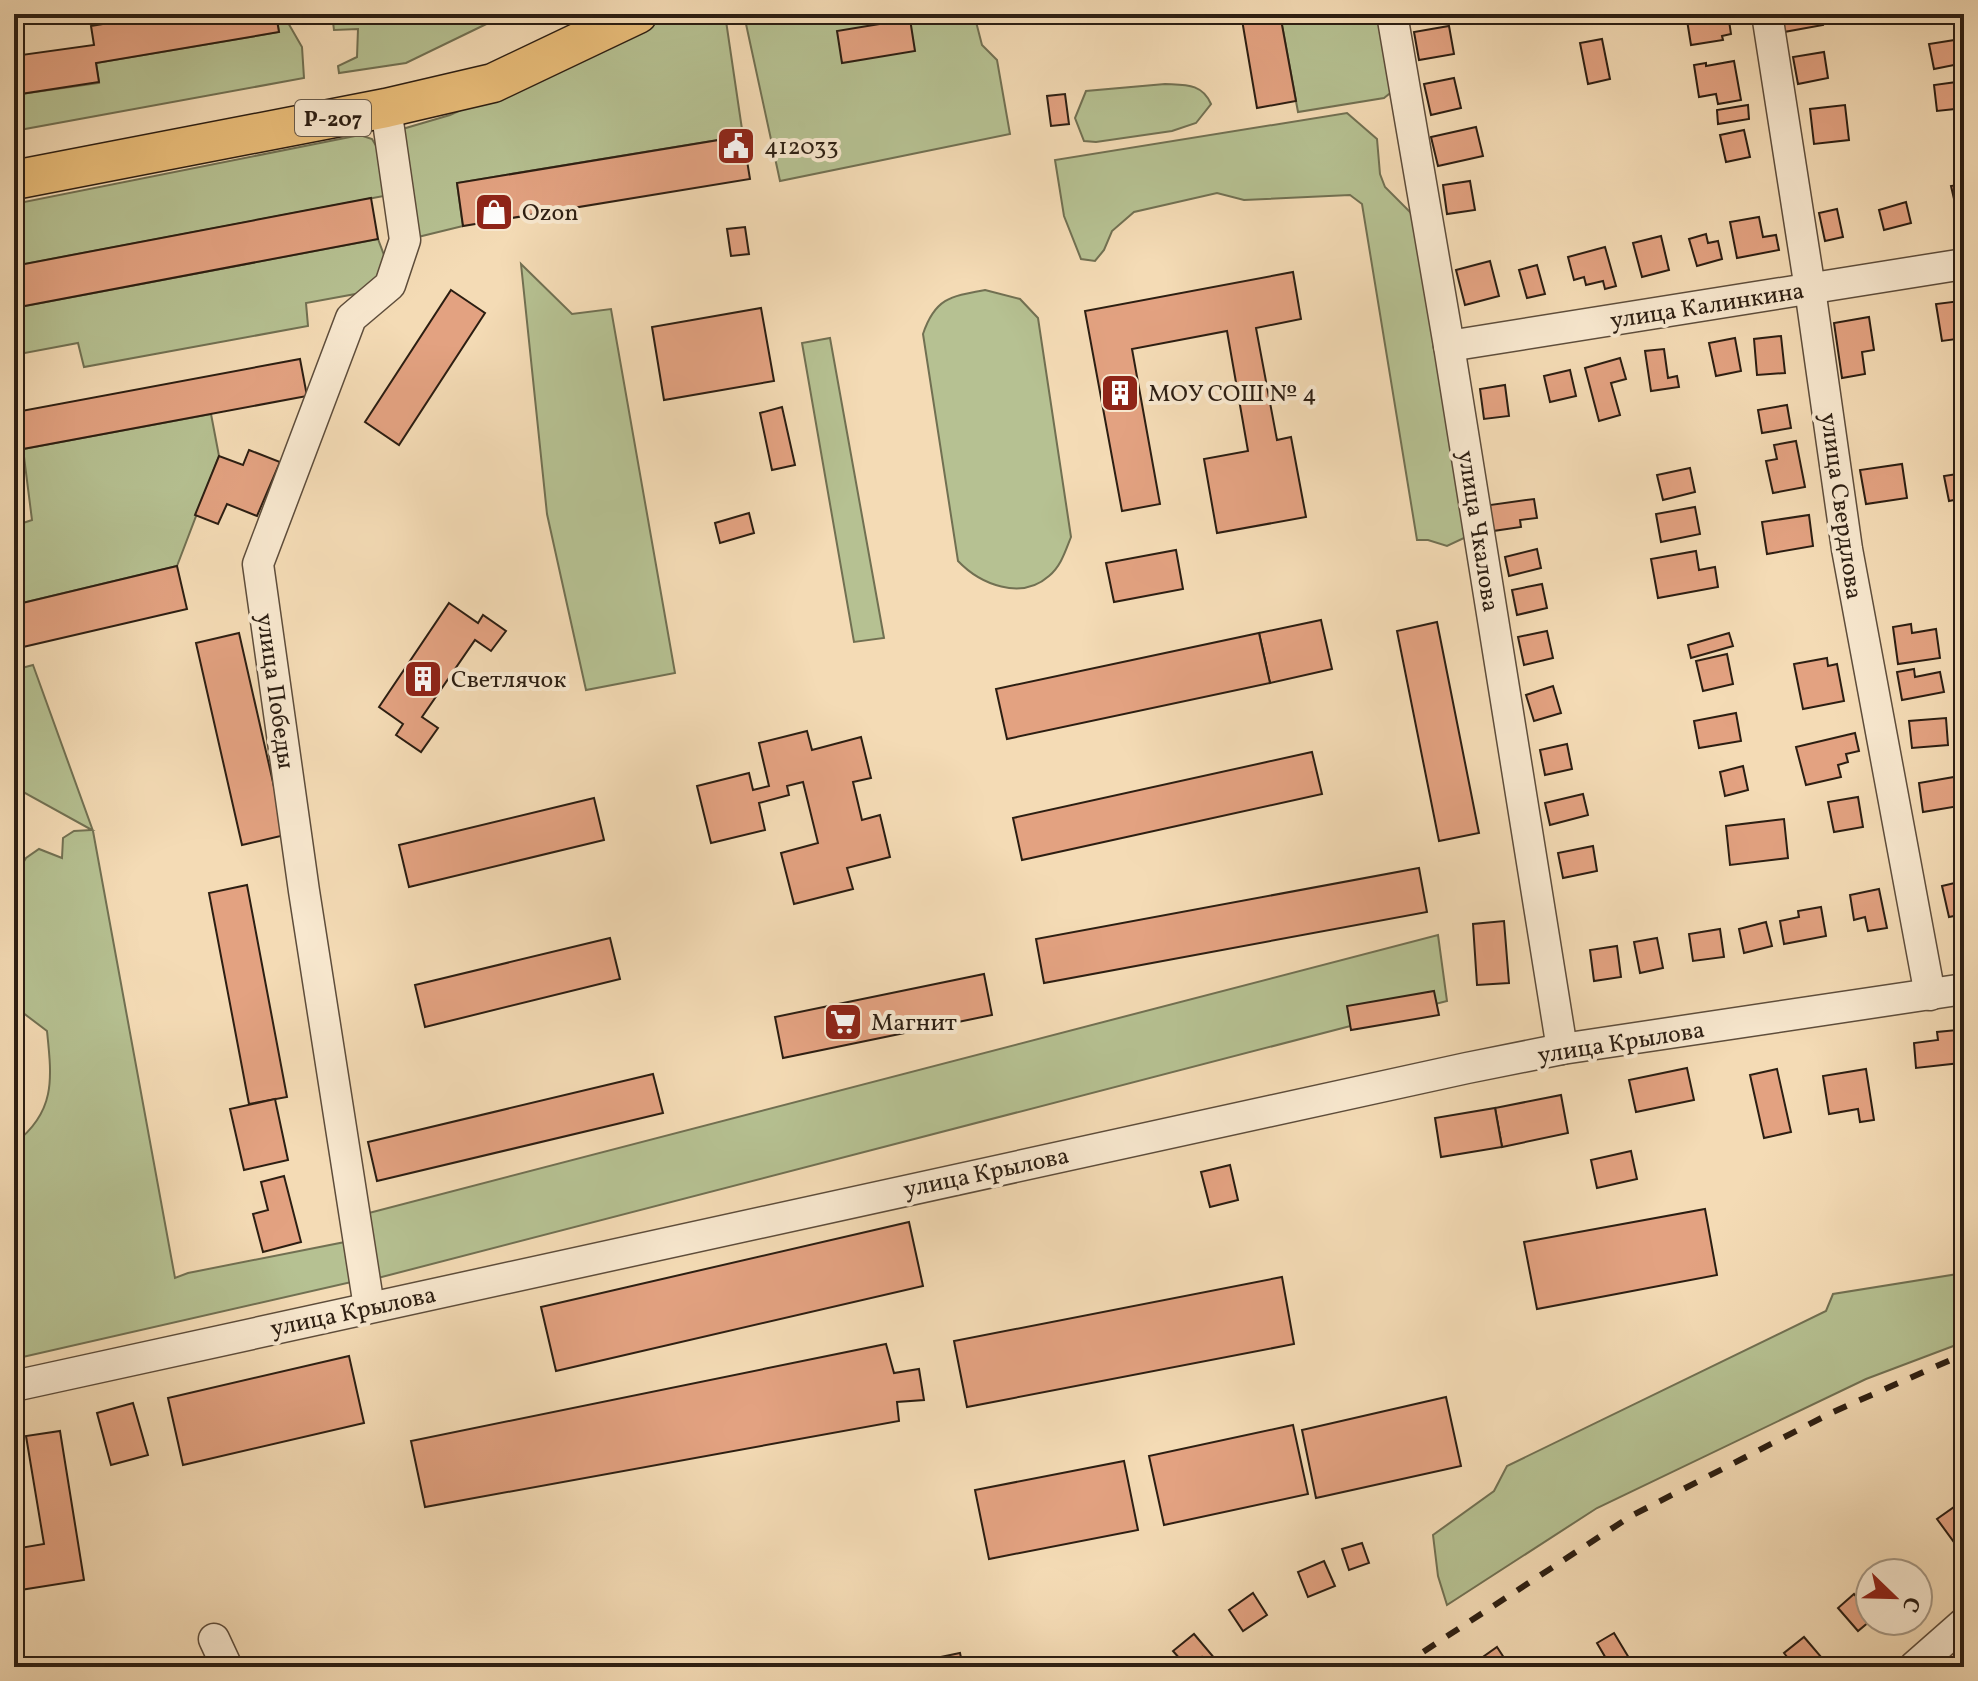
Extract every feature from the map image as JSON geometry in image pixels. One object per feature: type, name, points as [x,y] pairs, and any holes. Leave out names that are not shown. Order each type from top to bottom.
[{"type":"main road","name":"Р-207","points":[[14,180],[386,108],[493,83],[638,14]]},
{"type":"street","name":"улица Чкалова","points":[[1392,14],[1449,346],[1562,1049]]},
{"type":"street","name":"улица Свердлова","points":[[1767,14],[1847,549],[1930,995]]},
{"type":"street","name":"улица Победы","points":[[369,1307],[304,891],[258,564],[351,318],[390,285],[405,240],[386,108]]},
{"type":"street","name":"улица Калинкина","points":[[1449,346],[1964,264]]},
{"type":"street","name":"улица Крылова","points":[[14,1386],[1338,1095],[1562,1049],[1964,989]]},
{"type":"street","points":[[1914,1667],[1964,1623]]},
{"type":"street","points":[[214,1639],[227,1667]]},
{"type":"green space","points":[[276,14],[283,14],[302,47],[304,78],[14,131],[14,95],[99,83],[96,63],[279,32]]},
{"type":"green space","points":[[332,14],[507,14],[406,63],[339,73],[338,66],[357,57],[358,29],[334,30]]},
{"type":"green space","points":[[674,14],[725,14],[743,136],[457,183],[463,226],[418,237],[399,130],[450,115]]},
{"type":"green space","points":[[766,14],[974,14],[982,45],[997,60],[1010,134],[780,181],[746,24]]},
{"type":"green space","points":[[1280,14],[1383,14],[1394,90],[1384,98],[1298,112]]},
{"type":"green space","points":[[1165,84],[1198,89],[1211,104],[1196,123],[1172,131],[1084,141],[1075,118],[1086,91]]},
{"type":"green space","points":[[1347,113],[1377,139],[1380,174],[1385,187],[1414,216],[1467,529],[1464,538],[1447,546],[1417,540],[1362,204],[1350,195],[1244,200],[1217,193],[1134,212],[1112,231],[1104,250],[1095,261],[1081,259],[1064,216],[1055,160]]},
{"type":"green space","points":[[360,135],[372,139],[378,149],[389,195],[14,266],[14,204]]},
{"type":"green space","points":[[378,239],[387,263],[377,290],[306,303],[308,326],[84,367],[78,343],[19,354],[14,380],[14,308]]},
{"type":"green space","points":[[521,264],[572,314],[611,309],[675,673],[586,690],[547,514]]},
{"type":"green space","points":[[985,290],[1020,299],[1038,318],[1071,537],[1053,572],[1026,587],[1014,588],[989,582],[958,561],[923,334],[933,313],[946,301]]},
{"type":"green space","points":[[830,338],[884,638],[854,642],[802,343]]},
{"type":"green space","points":[[211,414],[219,456],[177,566],[14,605],[14,526],[32,520],[23,449]]},
{"type":"green space","points":[[33,665],[93,831],[175,1278],[350,1241],[356,1281],[14,1359],[14,1144],[38,1120],[44,1107],[50,1064],[47,1031],[14,1006],[14,878],[26,858],[39,849],[62,858],[63,838],[74,831],[92,830],[14,787],[14,670]]},
{"type":"green space","points":[[1438,935],[1447,1001],[374,1279],[365,1214]]},
{"type":"green space","points":[[1964,1273],[1964,1342],[1866,1379],[1597,1508],[1447,1605],[1438,1576],[1433,1535],[1494,1491],[1507,1466],[1826,1311],[1833,1294]]},
{"type":"building","points":[[162,14],[276,14],[279,32],[96,63],[99,82],[14,95],[14,56],[94,45],[91,26]]},
{"type":"building","points":[[1241,14],[1280,14],[1296,101],[1257,108]]},
{"type":"building","points":[[1686,14],[1728,14],[1731,34],[1722,36],[1723,40],[1691,45]]},
{"type":"building","points":[[1781,14],[1821,14],[1823,25],[1784,32]]},
{"type":"building","points":[[910,19],[915,51],[842,63],[837,31]]},
{"type":"building","points":[[1449,26],[1454,54],[1419,60],[1414,32]]},
{"type":"building","points":[[1602,39],[1610,79],[1588,84],[1580,43]]},
{"type":"building","points":[[1961,39],[1964,63],[1934,69],[1929,44]]},
{"type":"building","points":[[1824,52],[1828,78],[1798,84],[1793,57]]},
{"type":"building","points":[[1734,61],[1741,100],[1718,104],[1716,94],[1699,97],[1694,65]]},
{"type":"building","points":[[1454,78],[1461,108],[1431,115],[1424,84]]},
{"type":"building","points":[[1964,81],[1964,108],[1937,111],[1934,85]]},
{"type":"building","points":[[1065,94],[1069,124],[1051,126],[1047,96]]},
{"type":"building","points":[[1748,105],[1749,119],[1718,124],[1717,110]]},
{"type":"building","points":[[1845,105],[1849,140],[1814,144],[1810,109]]},
{"type":"building","points":[[1476,127],[1483,156],[1438,166],[1431,137]]},
{"type":"building","points":[[1744,130],[1750,157],[1726,162],[1720,135]]},
{"type":"building","points":[[743,136],[750,179],[463,226],[457,183]]},
{"type":"building","points":[[1470,181],[1475,210],[1447,214],[1443,185]]},
{"type":"building","points":[[1964,184],[1964,215],[1958,216],[1951,186]]},
{"type":"building","points":[[371,198],[378,239],[14,308],[14,266]]},
{"type":"building","points":[[1906,202],[1911,223],[1884,230],[1879,210]]},
{"type":"building","points":[[1837,209],[1843,237],[1825,241],[1819,213]]},
{"type":"building","points":[[1759,217],[1763,237],[1776,235],[1779,250],[1737,258],[1730,222]]},
{"type":"building","points":[[745,227],[749,254],[731,256],[727,229]]},
{"type":"building","points":[[1706,234],[1708,243],[1718,241],[1722,259],[1697,266],[1689,239]]},
{"type":"building","points":[[1661,236],[1669,270],[1642,277],[1633,243]]},
{"type":"building","points":[[1605,247],[1616,286],[1605,289],[1603,281],[1586,285],[1584,277],[1574,280],[1568,257]]},
{"type":"building","points":[[1490,261],[1499,296],[1465,305],[1456,270]]},
{"type":"building","points":[[1537,265],[1545,294],[1527,298],[1519,270]]},
{"type":"building","name":"МОУ СОШ № 4","points":[[1293,272],[1301,319],[1256,328],[1277,440],[1291,437],[1306,517],[1217,533],[1204,459],[1248,451],[1227,331],[1132,349],[1160,504],[1122,511],[1085,311]]},
{"type":"building","points":[[451,290],[485,313],[399,445],[365,422]]},
{"type":"building","points":[[1960,301],[1964,338],[1942,341],[1936,304]]},
{"type":"building","points":[[761,308],[774,381],[664,400],[652,327]]},
{"type":"building","points":[[1869,317],[1874,350],[1862,352],[1865,374],[1842,378],[1834,323]]},
{"type":"building","points":[[1781,336],[1785,373],[1757,375],[1754,339]]},
{"type":"building","points":[[1735,338],[1741,371],[1716,376],[1709,343]]},
{"type":"building","points":[[1664,349],[1668,378],[1677,376],[1679,387],[1651,391],[1645,351]]},
{"type":"building","points":[[1620,358],[1626,379],[1611,383],[1620,415],[1599,421],[1585,368]]},
{"type":"building","points":[[300,359],[307,396],[23,449],[16,412]]},
{"type":"building","points":[[1570,370],[1576,396],[1550,402],[1544,376]]},
{"type":"building","points":[[1505,385],[1509,416],[1484,419],[1480,389]]},
{"type":"building","points":[[1787,405],[1791,428],[1762,433],[1758,410]]},
{"type":"building","points":[[782,407],[795,465],[772,470],[760,413]]},
{"type":"building","points":[[1796,441],[1805,487],[1773,493],[1766,461],[1777,459],[1774,445]]},
{"type":"building","points":[[249,450],[280,462],[257,516],[227,504],[218,524],[195,515],[219,456],[243,465]]},
{"type":"building","points":[[1902,464],[1907,498],[1866,504],[1860,470]]},
{"type":"building","points":[[1690,468],[1695,492],[1663,500],[1657,475]]},
{"type":"building","points":[[1964,473],[1964,498],[1949,501],[1944,476]]},
{"type":"building","points":[[1534,499],[1537,518],[1520,520],[1521,527],[1493,531],[1490,505]]},
{"type":"building","points":[[1695,507],[1700,534],[1661,542],[1656,514]]},
{"type":"building","points":[[749,513],[754,533],[720,543],[715,523]]},
{"type":"building","points":[[1809,515],[1813,546],[1767,554],[1762,522]]},
{"type":"building","points":[[1537,549],[1541,568],[1509,576],[1505,557]]},
{"type":"building","points":[[1176,550],[1183,589],[1114,602],[1106,563]]},
{"type":"building","points":[[1696,551],[1699,570],[1715,567],[1718,587],[1658,598],[1651,559]]},
{"type":"building","points":[[177,566],[187,609],[23,647],[14,605]]},
{"type":"building","points":[[1542,584],[1547,608],[1517,615],[1512,590]]},
{"type":"building","name":"Светлячок","points":[[449,603],[478,623],[483,615],[506,631],[491,651],[475,640],[422,717],[438,728],[421,752],[396,735],[403,724],[379,707]]},
{"type":"building","points":[[1321,620],[1332,669],[1270,683],[1259,633]]},
{"type":"building","points":[[1437,622],[1479,833],[1439,841],[1397,631]]},
{"type":"building","points":[[1911,624],[1912,633],[1936,629],[1940,658],[1898,664],[1893,627]]},
{"type":"building","points":[[1547,631],[1553,658],[1524,665],[1518,637]]},
{"type":"building","points":[[239,633],[285,835],[242,845],[196,643]]},
{"type":"building","points":[[1259,633],[1270,683],[1007,739],[996,689]]},
{"type":"building","points":[[1729,633],[1733,646],[1691,658],[1688,645]]},
{"type":"building","points":[[1727,654],[1733,684],[1703,691],[1696,661]]},
{"type":"building","points":[[1827,658],[1828,666],[1837,664],[1844,701],[1803,709],[1794,664]]},
{"type":"building","points":[[1914,669],[1915,677],[1940,672],[1944,692],[1902,700],[1897,672]]},
{"type":"building","points":[[1553,686],[1561,713],[1534,721],[1526,695]]},
{"type":"building","points":[[1736,713],[1741,741],[1699,748],[1694,721]]},
{"type":"building","points":[[1946,718],[1948,745],[1912,748],[1909,721]]},
{"type":"building","points":[[807,731],[812,750],[861,737],[871,778],[853,782],[862,820],[880,815],[890,857],[847,868],[853,889],[794,904],[781,853],[818,843],[803,782],[787,786],[789,795],[759,803],[765,830],[711,843],[697,786],[749,773],[753,790],[769,786],[759,743]]},
{"type":"building","points":[[1855,733],[1859,751],[1846,754],[1848,762],[1838,765],[1841,777],[1806,785],[1796,747]]},
{"type":"building","points":[[1567,744],[1572,769],[1545,775],[1540,750]]},
{"type":"building","points":[[1312,752],[1322,794],[1022,860],[1013,818]]},
{"type":"building","points":[[1743,766],[1748,790],[1725,796],[1720,772]]},
{"type":"building","points":[[1954,777],[1959,806],[1923,812],[1919,783]]},
{"type":"building","points":[[1583,794],[1588,815],[1550,825],[1545,803]]},
{"type":"building","points":[[1858,797],[1863,827],[1834,832],[1828,802]]},
{"type":"building","points":[[594,798],[604,840],[409,887],[399,845]]},
{"type":"building","points":[[1784,819],[1788,858],[1730,865],[1726,826]]},
{"type":"building","points":[[1593,846],[1597,871],[1563,878],[1558,853]]},
{"type":"building","points":[[1419,868],[1427,912],[1044,983],[1036,939]]},
{"type":"building","points":[[1963,881],[1964,914],[1949,917],[1942,886]]},
{"type":"building","points":[[247,885],[287,1097],[249,1104],[209,893]]},
{"type":"building","points":[[1879,889],[1887,928],[1868,931],[1865,917],[1854,920],[1850,895]]},
{"type":"building","points":[[1821,907],[1826,936],[1784,944],[1780,921],[1799,917],[1798,911]]},
{"type":"building","points":[[1504,921],[1509,983],[1477,985],[1473,924]]},
{"type":"building","points":[[1766,922],[1772,946],[1744,953],[1739,929]]},
{"type":"building","points":[[1720,929],[1724,957],[1693,961],[1689,934]]},
{"type":"building","points":[[610,938],[620,979],[425,1027],[415,985]]},
{"type":"building","points":[[1657,938],[1663,968],[1640,973],[1634,942]]},
{"type":"building","points":[[1617,946],[1621,977],[1594,981],[1590,950]]},
{"type":"building","points":[[984,974],[992,1015],[783,1058],[775,1017]]},
{"type":"building","points":[[1434,991],[1439,1015],[1351,1030],[1347,1006]]},
{"type":"building","points":[[1957,1030],[1960,1063],[1916,1068],[1914,1043],[1938,1040],[1937,1032]]},
{"type":"building","points":[[1687,1068],[1694,1100],[1636,1112],[1629,1080]]},
{"type":"building","points":[[1777,1069],[1791,1132],[1764,1138],[1750,1075]]},
{"type":"building","points":[[1866,1069],[1874,1120],[1860,1122],[1858,1109],[1829,1114],[1823,1076]]},
{"type":"building","points":[[653,1074],[663,1113],[377,1181],[368,1142]]},
{"type":"building","points":[[1561,1095],[1568,1133],[1502,1147],[1495,1108]]},
{"type":"building","points":[[275,1099],[288,1160],[244,1170],[230,1109]]},
{"type":"building","points":[[1495,1108],[1502,1147],[1441,1157],[1435,1118]]},
{"type":"building","points":[[1631,1151],[1637,1179],[1597,1188],[1591,1160]]},
{"type":"building","points":[[1230,1165],[1238,1200],[1210,1207],[1201,1172]]},
{"type":"building","points":[[284,1176],[301,1242],[263,1252],[253,1214],[268,1210],[261,1182]]},
{"type":"building","points":[[1705,1209],[1717,1275],[1537,1309],[1524,1242]]},
{"type":"building","points":[[909,1222],[923,1286],[556,1371],[541,1307]]},
{"type":"building","points":[[1282,1277],[1294,1344],[967,1407],[954,1341]]},
{"type":"building","points":[[886,1344],[894,1373],[919,1369],[924,1400],[897,1402],[899,1421],[425,1507],[411,1441]]},
{"type":"building","points":[[349,1356],[364,1423],[183,1465],[168,1398]]},
{"type":"building","points":[[1446,1397],[1461,1466],[1316,1498],[1302,1430]]},
{"type":"building","points":[[133,1403],[148,1455],[111,1465],[97,1413]]},
{"type":"building","points":[[1293,1425],[1308,1494],[1164,1525],[1149,1456]]},
{"type":"building","points":[[60,1431],[84,1580],[14,1591],[14,1549],[44,1544],[26,1436]]},
{"type":"building","points":[[1124,1461],[1138,1530],[989,1559],[975,1490]]},
{"type":"building","points":[[1964,1500],[1964,1545],[1959,1549],[1937,1519]]},
{"type":"building","points":[[1362,1543],[1369,1563],[1349,1570],[1342,1549]]},
{"type":"building","points":[[1324,1561],[1335,1586],[1308,1597],[1298,1572]]},
{"type":"building","points":[[1253,1593],[1267,1615],[1243,1631],[1229,1610]]},
{"type":"building","points":[[1854,1594],[1854,1626],[1838,1608]]},
{"type":"building","points":[[1614,1633],[1632,1663],[1626,1667],[1611,1667],[1597,1643]]},
{"type":"building","points":[[1194,1634],[1216,1660],[1209,1665],[1202,1657],[1187,1667],[1173,1651]]},
{"type":"building","points":[[1804,1637],[1822,1658],[1811,1667],[1795,1667],[1784,1653]]},
{"type":"building","points":[[1497,1647],[1510,1667],[1485,1667],[1480,1659]]},
{"type":"building","points":[[960,1653],[963,1667],[933,1667],[931,1659]]},
{"type":"railway","points":[[1400,1667],[1631,1516],[1833,1412],[1964,1354]]},
{"type":"place","name":"412033","points":[[736,146]]},
{"type":"place","name":"Ozon","points":[[494,212]]},
{"type":"place","name":"МОУ СОШ № 4","points":[[1120,393]]},
{"type":"place","name":"Светлячок","points":[[423,679]]},
{"type":"place","name":"Магнит","points":[[843,1022]]}]
